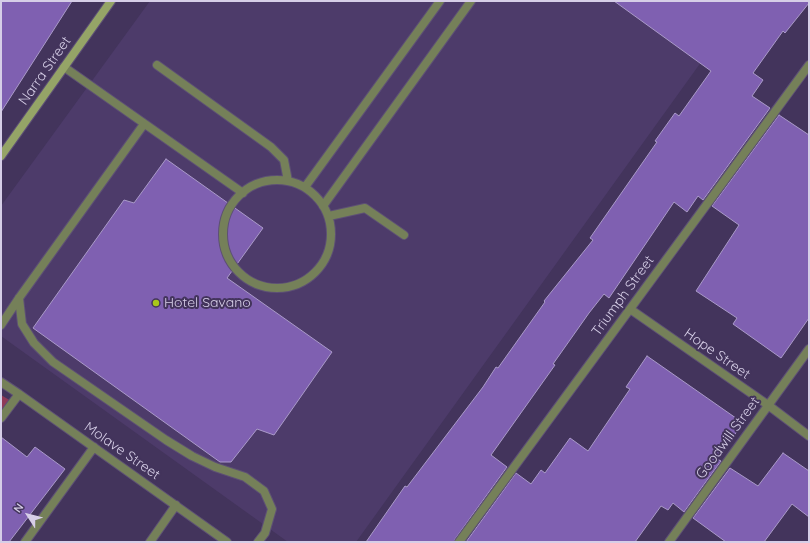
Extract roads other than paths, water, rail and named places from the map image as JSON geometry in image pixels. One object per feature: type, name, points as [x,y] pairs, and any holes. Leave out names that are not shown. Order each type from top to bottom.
[{"type":"street","name":"Narra Street","points":[[1,156],[111,1]]},
{"type":"street","points":[[305,187],[440,1]]},
{"type":"street","points":[[323,206],[471,1]]},
{"type":"street","points":[[157,65],[271,147],[284,160],[288,181]]},
{"type":"street","name":"Triumph Street","points":[[458,542],[809,65]]},
{"type":"street","points":[[64,67],[243,193]]},
{"type":"street","points":[[1,325],[18,298],[144,124]]},
{"type":"street","points":[[269,181],[288,181],[305,187],[319,199],[328,216],[332,234],[328,252],[319,268],[306,280],[290,287],[273,289],[257,285],[242,276],[231,263],[224,247],[223,230],[227,213],[237,198],[243,193],[252,187],[269,181]]},
{"type":"street","points":[[328,216],[365,208],[404,235]]},
{"type":"street","points":[[18,298],[22,324],[34,343],[53,362],[166,440],[192,456],[215,467],[245,477],[264,490],[272,509],[265,533],[258,542]]},
{"type":"street","name":"Hope Street","points":[[630,310],[768,405],[809,436]]},
{"type":"street","name":"Goodwill Street","points":[[669,542],[809,349]]},
{"type":"street","name":"Molave Street","points":[[1,382],[227,542]]},
{"type":"street","points":[[1,418],[19,394]]},
{"type":"street","points":[[25,542],[94,447]]},
{"type":"street","points":[[150,542],[176,505]]},
{"type":"place","name":"Hotel Savano","points":[[156,303]]}]
